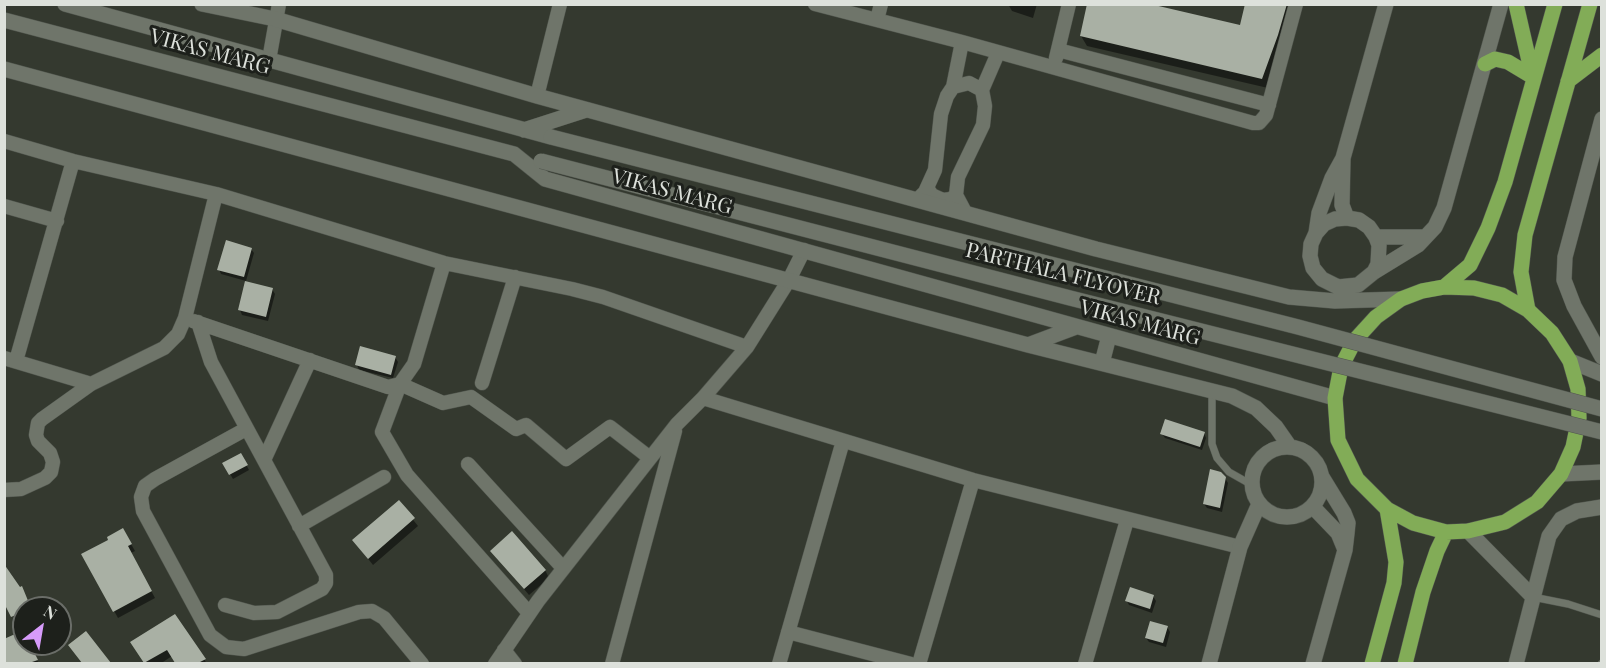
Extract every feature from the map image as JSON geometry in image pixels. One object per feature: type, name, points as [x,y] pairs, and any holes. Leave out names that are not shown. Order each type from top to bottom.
[{"type":"main road","name":"VIKAS MARG","points":[[65,4],[524,130]]},
{"type":"main road","points":[[202,4],[277,12],[586,110],[925,189],[965,212],[1096,249],[1297,298],[1382,301],[1401,299],[1422,291],[1444,287],[1480,289],[1502,295],[1528,310],[1552,333],[1570,361],[1578,389],[1579,418],[1573,447],[1561,474],[1537,502],[1504,522],[1468,531],[1446,532],[1413,523],[1387,509],[1357,478],[1338,440],[1335,398],[1341,368],[1355,340],[1376,317],[1401,299]]},
{"type":"main road","points":[[1386,4],[1343,158],[1329,186],[1311,244],[1310,256],[1313,268],[1322,279],[1338,287],[1349,287],[1410,252],[1435,226],[1444,208],[1501,4]]},
{"type":"main road","points":[[1516,4],[1533,77]]},
{"type":"main road","points":[[1444,287],[1470,265],[1488,228],[1505,182],[1555,4]]},
{"type":"main road","points":[[1528,310],[1521,272],[1525,235],[1590,4]]},
{"type":"main road","name":"VIKAS MARG","points":[[4,20],[514,154],[545,180],[1335,398]]},
{"type":"main road","points":[[1568,81],[1602,55]]},
{"type":"main road","points":[[1485,64],[1494,59],[1508,62],[1533,77]]},
{"type":"main road","points":[[4,69],[1028,345],[1212,391],[1239,399],[1256,408],[1276,427],[1290,447]]},
{"type":"main road","points":[[524,130],[586,110]]},
{"type":"main road","points":[[1602,119],[1565,256],[1564,280],[1574,306],[1602,357]]},
{"type":"main road","name":"PARTHALA FLYOVER","points":[[524,130],[1298,327],[1602,409]]},
{"type":"main road","name":"PARTHALA FLYOVER","points":[[514,154],[1081,301],[1602,432]]},
{"type":"main road","points":[[1343,158],[1342,205],[1347,218]]},
{"type":"main road","points":[[1316,233],[1324,224],[1335,219],[1347,218],[1364,224],[1376,237],[1380,255],[1371,276],[1382,301]]},
{"type":"main road","points":[[1376,237],[1425,237]]},
{"type":"main road","points":[[1297,298],[1322,279]]},
{"type":"main road","points":[[1028,345],[1076,327]]},
{"type":"main road","points":[[1102,363],[1109,336]]},
{"type":"main road","points":[[1570,361],[1602,374]]},
{"type":"main road","points":[[1313,663],[1345,550],[1348,523],[1318,466],[1311,456],[1302,450],[1290,447],[1268,452],[1253,470],[1252,485],[1253,493],[1259,504],[1267,512],[1288,518],[1300,516],[1313,507],[1320,495],[1322,477]]},
{"type":"main road","points":[[1561,474],[1602,472]]},
{"type":"main road","points":[[1209,663],[1240,547],[1259,504]]},
{"type":"main road","points":[[1313,507],[1338,533],[1345,550]]},
{"type":"main road","points":[[1516,663],[1549,536],[1561,519],[1577,511],[1602,507]]},
{"type":"main road","points":[[1371,663],[1394,583],[1396,562],[1387,509]]},
{"type":"main road","points":[[1468,531],[1533,597]]},
{"type":"main road","points":[[1405,663],[1423,592],[1446,532]]},
{"type":"street","points":[[537,96],[560,4]]},
{"type":"street","points":[[815,4],[962,42],[1253,123],[1259,123],[1263,119],[1269,105],[1296,4]]},
{"type":"street","points":[[877,20],[880,4]]},
{"type":"street","points":[[1053,68],[1069,4]]},
{"type":"street","points":[[268,60],[277,12]]},
{"type":"street","points":[[925,189],[935,170],[941,114],[946,96],[953,87],[962,42]]},
{"type":"street","points":[[1058,50],[1269,105]]},
{"type":"street","points":[[925,189],[943,200],[951,199],[957,189],[958,177],[983,125],[985,106],[982,90],[998,53]]},
{"type":"street","points":[[953,87],[969,83],[982,90]]},
{"type":"street","points":[[4,141],[74,161],[216,194],[444,263],[603,297],[747,346]]},
{"type":"street","points":[[74,161],[57,221],[10,359],[92,384]]},
{"type":"street","points":[[925,189],[939,172],[952,175],[965,212]]},
{"type":"street","points":[[216,194],[192,320],[246,429],[326,575],[326,583],[322,589],[277,612],[254,613],[225,604]]},
{"type":"street","points":[[4,206],[57,221]]},
{"type":"street","points":[[495,663],[563,568],[677,424],[703,398],[747,346],[789,280],[804,250]]},
{"type":"street","points":[[444,263],[414,364],[400,384],[382,432],[407,474],[529,613]]},
{"type":"street","points":[[482,383],[515,277]]},
{"type":"street","points":[[192,320],[388,387],[400,384],[443,403],[471,397],[516,429],[526,425],[566,459],[610,428],[650,458]]},
{"type":"street","points":[[4,490],[21,489],[45,478],[51,472],[53,462],[50,453],[38,441],[36,435],[38,423],[42,418],[92,384],[164,348],[192,320]]},
{"type":"street","points":[[264,460],[310,360]]},
{"type":"street","points":[[703,398],[973,480],[1240,547]]},
{"type":"street","points":[[612,663],[677,424]]},
{"type":"street","points":[[246,429],[145,486],[141,497],[143,511],[210,635],[226,647],[244,649],[359,612],[372,611],[384,618],[422,663]]},
{"type":"street","points":[[779,663],[843,441]]},
{"type":"street","points":[[468,464],[563,568]]},
{"type":"street","points":[[299,526],[384,477]]},
{"type":"street","points":[[920,663],[973,480]]},
{"type":"street","points":[[1085,663],[1127,520]]},
{"type":"street","points":[[788,632],[911,663]]},
{"type":"street","points":[[504,650],[515,663]]},
{"type":"lane","points":[[1212,391],[1212,444],[1217,458],[1229,472],[1252,485]]},
{"type":"lane","points":[[1533,597],[1568,604],[1602,615]]},
{"type":"building","points":[[1087,4],[1150,4],[1240,25],[1245,4],[1287,4],[1262,79],[1080,36]]},
{"type":"building","points":[[226,240],[252,248],[244,277],[217,270]]},
{"type":"building","points":[[245,281],[273,288],[266,317],[238,310]]},
{"type":"building","points":[[360,346],[396,356],[391,375],[355,365]]},
{"type":"building","points":[[1165,419],[1205,432],[1200,447],[1160,434]]},
{"type":"building","points":[[241,453],[248,465],[229,475],[222,463]]},
{"type":"building","points":[[1210,469],[1221,472],[1226,477],[1220,508],[1203,504]]},
{"type":"building","points":[[399,500],[415,518],[368,559],[352,540]]},
{"type":"building","points":[[123,528],[132,544],[128,546],[152,591],[113,612],[81,554],[108,540],[107,537]]},
{"type":"building","points":[[512,531],[546,570],[524,589],[490,551]]},
{"type":"building","points":[[4,564],[20,587],[22,586],[26,596],[12,596],[11,617],[4,603]]},
{"type":"building","points":[[1130,587],[1154,595],[1150,609],[1125,601]]},
{"type":"building","points":[[175,614],[206,659],[198,663],[175,663],[167,650],[144,663],[130,642]]},
{"type":"building","points":[[1150,621],[1168,626],[1163,643],[1145,638]]},
{"type":"building","points":[[86,631],[111,663],[82,663],[72,650],[72,642]]},
{"type":"building","points":[[12,635],[12,656],[36,656],[38,660],[29,663],[4,663],[4,639]]}]
